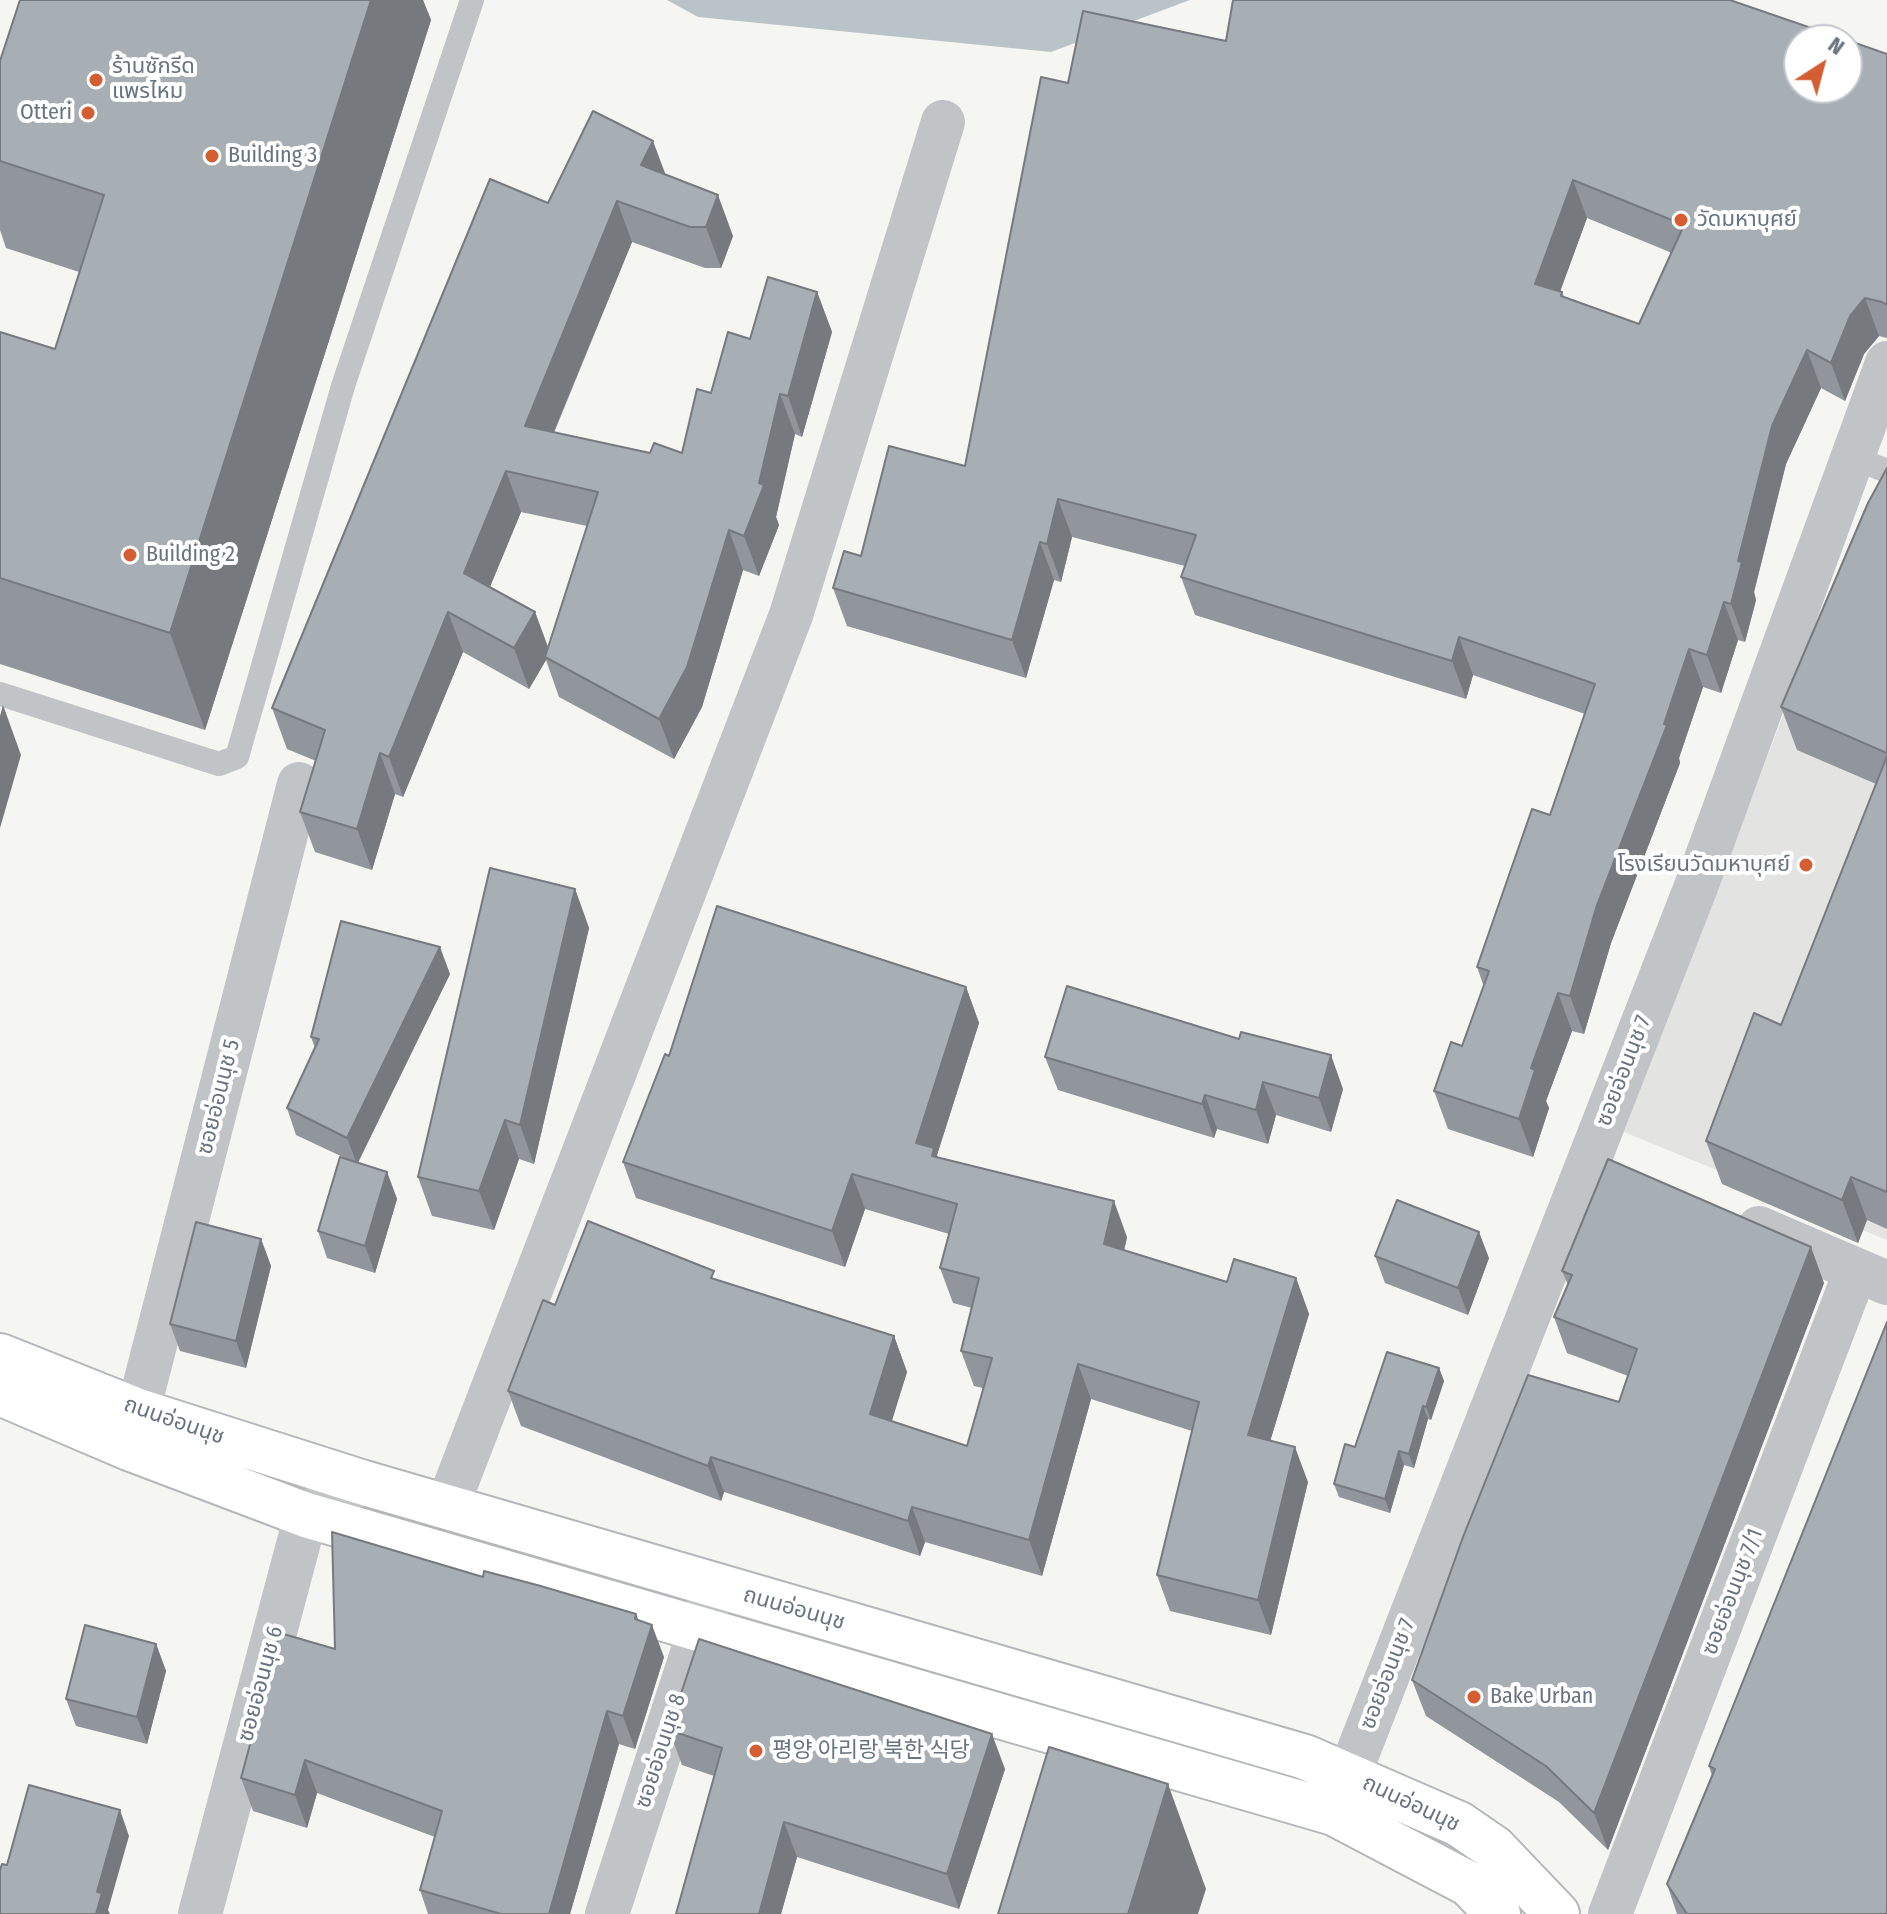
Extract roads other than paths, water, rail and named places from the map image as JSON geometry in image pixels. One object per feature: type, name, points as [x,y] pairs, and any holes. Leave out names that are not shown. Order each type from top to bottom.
[{"type":"main road","name":"ถนนอ่อนนุช","points":[[0,1356],[138,1411],[447,1507],[1073,1751],[1334,1813],[1469,1884],[1498,1914]]},
{"type":"main road","name":"ถนนอ่อนนุช","points":[[0,1393],[129,1448],[306,1515],[1093,1693],[1305,1757],[1459,1824],[1529,1882],[1557,1914]]},
{"type":"street","points":[[447,1507],[791,615],[943,122]]},
{"type":"street","name":"ซอยอ่อนนุช 7","points":[[1349,1775],[1697,884],[1870,464],[1887,363]]},
{"type":"street","name":"ซอยอ่อนนุช 5","points":[[138,1411],[299,784]]},
{"type":"street","points":[[1591,1155],[1635,1174]]},
{"type":"street","points":[[1722,1212],[1872,1276]]},
{"type":"street","name":"ซอยอ่อนนุช 7/1","points":[[1610,1914],[1872,1276]]},
{"type":"street","points":[[306,1515],[361,1482]]},
{"type":"street","name":"ซอยอ่อนนุช 6","points":[[200,1914],[306,1515]]},
{"type":"street","name":"ซอยอ่อนนุช 8","points":[[607,1914],[708,1607]]},
{"type":"lane","points":[[0,694],[219,764],[237,757],[343,386],[472,0]]},
{"type":"lane","points":[[1073,1751],[1093,1693]]},
{"type":"place","name":"ร้านซักรีด แพรไหม","points":[[96,80]]},
{"type":"place","name":"Otteri","points":[[88,113]]},
{"type":"place","name":"Building 3","points":[[212,156]]},
{"type":"place","name":"วัดมหาบุศย์","points":[[1681,220]]},
{"type":"place","name":"Building 2","points":[[130,555]]},
{"type":"place","name":"โรงเรียนวัดมหาบุศย์","points":[[1806,865]]},
{"type":"place","name":"Bake Urban","points":[[1474,1697]]},
{"type":"place","name":"평양 아리랑 북한 식당","points":[[756,1751]]}]
